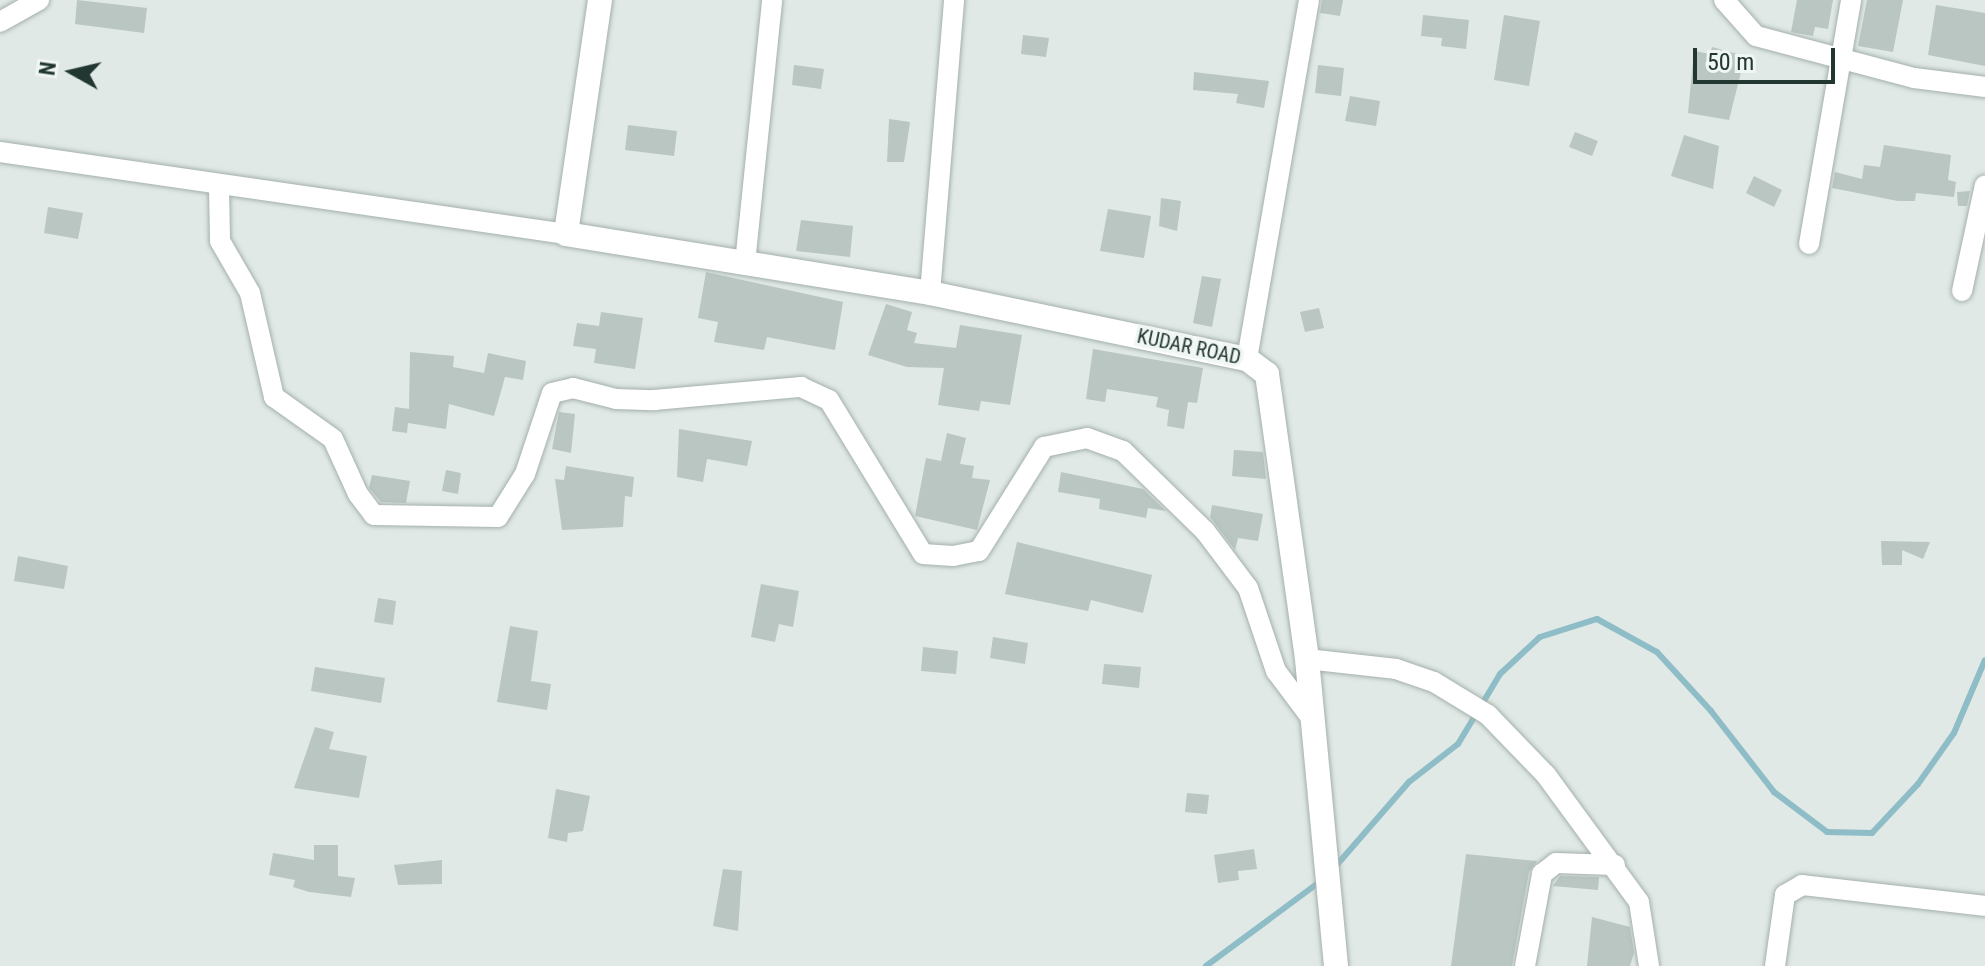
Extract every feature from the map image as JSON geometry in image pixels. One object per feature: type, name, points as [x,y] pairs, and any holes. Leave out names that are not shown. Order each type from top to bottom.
[{"type":"street","points":[[0,22],[39,0]]},
{"type":"street","points":[[0,152],[219,187],[566,234],[600,0]]},
{"type":"street","points":[[745,263],[772,0]]},
{"type":"street","points":[[930,293],[954,0]]},
{"type":"street","points":[[1247,359],[1309,0]]},
{"type":"street","points":[[1724,0],[1756,36],[1839,60],[1985,87]]},
{"type":"street","points":[[1809,244],[1851,0]]},
{"type":"street","points":[[1962,291],[1985,185]]},
{"type":"street","points":[[219,187],[220,241],[250,293],[274,397],[333,439],[350,468],[358,494],[374,515],[498,517],[525,474],[552,393],[573,388],[616,399],[654,400],[801,387],[829,400],[923,554],[953,556],[979,551],[1044,447],[1087,438],[1123,451],[1205,531],[1248,588],[1276,671],[1312,719]]},
{"type":"street","name":"KUDAR ROAD","points":[[566,234],[930,293],[1247,359],[1259,365],[1272,386],[1307,659],[1336,966]]},
{"type":"street","points":[[1307,659],[1396,669],[1434,682],[1488,715],[1546,775],[1615,865],[1645,917],[1649,966]]},
{"type":"street","points":[[1525,966],[1542,874],[1556,863],[1615,865]]},
{"type":"street","points":[[1775,966],[1785,895],[1802,885],[1985,906]]},
{"type":"building","points":[[77,0],[147,8],[144,33],[75,24]]},
{"type":"building","points":[[1322,0],[1343,0],[1340,16],[1320,13]]},
{"type":"building","points":[[1797,0],[1833,0],[1828,29],[1815,27],[1813,36],[1791,32]]},
{"type":"building","points":[[1867,0],[1903,0],[1893,52],[1858,46]]},
{"type":"building","points":[[1936,5],[1985,13],[1985,66],[1928,55]]},
{"type":"building","points":[[1423,15],[1469,20],[1466,49],[1441,46],[1442,38],[1421,36]]},
{"type":"building","points":[[1504,15],[1540,21],[1529,86],[1494,80]]},
{"type":"building","points":[[1023,35],[1049,38],[1046,57],[1021,54]]},
{"type":"building","points":[[1712,47],[1745,56],[1729,120],[1688,113],[1694,51],[1710,54]]},
{"type":"building","points":[[794,65],[824,69],[821,89],[792,85]]},
{"type":"building","points":[[1318,65],[1344,68],[1341,96],[1315,93]]},
{"type":"building","points":[[1194,72],[1269,81],[1264,108],[1236,103],[1238,94],[1193,90]]},
{"type":"building","points":[[1350,96],[1380,101],[1376,126],[1345,121]]},
{"type":"building","points":[[889,119],[910,122],[904,162],[887,162]]},
{"type":"building","points":[[628,125],[677,131],[674,156],[625,150]]},
{"type":"building","points":[[1575,132],[1598,141],[1592,156],[1569,147]]},
{"type":"building","points":[[1684,135],[1719,146],[1713,189],[1671,176]]},
{"type":"building","points":[[1884,145],[1951,155],[1948,180],[1956,182],[1954,197],[1916,193],[1915,201],[1898,201],[1832,188],[1835,172],[1862,179],[1864,165],[1880,167]]},
{"type":"building","points":[[1754,176],[1782,190],[1774,207],[1746,193]]},
{"type":"building","points":[[1970,191],[1967,206],[1958,206],[1957,192]]},
{"type":"building","points":[[1161,198],[1181,201],[1177,231],[1159,226]]},
{"type":"building","points":[[48,207],[83,213],[78,239],[44,233]]},
{"type":"building","points":[[1108,209],[1151,216],[1144,258],[1100,251]]},
{"type":"building","points":[[801,220],[853,226],[850,257],[796,251]]},
{"type":"building","points":[[706,272],[843,302],[835,350],[767,337],[764,350],[714,342],[718,322],[698,318]]},
{"type":"building","points":[[1202,276],[1221,279],[1212,327],[1193,323]]},
{"type":"building","points":[[886,304],[912,312],[907,330],[917,333],[914,343],[956,348],[960,325],[1022,335],[1010,405],[981,401],[979,411],[938,405],[944,368],[907,367],[868,355]]},
{"type":"building","points":[[1319,308],[1324,328],[1305,332],[1300,312]]},
{"type":"building","points":[[601,312],[643,318],[635,369],[594,363],[596,349],[573,346],[577,323],[599,326]]},
{"type":"building","points":[[1093,349],[1203,368],[1197,403],[1188,402],[1184,429],[1167,426],[1169,410],[1156,407],[1158,397],[1107,389],[1105,402],[1086,399]]},
{"type":"building","points":[[410,352],[454,356],[453,367],[484,373],[488,353],[526,361],[523,380],[505,377],[494,416],[449,404],[446,429],[408,423],[407,433],[392,431],[395,407],[409,409]]},
{"type":"building","points":[[559,412],[575,414],[571,453],[552,449]]},
{"type":"building","points":[[679,429],[752,441],[747,466],[707,459],[703,482],[677,477]]},
{"type":"building","points":[[947,433],[966,438],[960,464],[974,466],[972,478],[990,480],[977,530],[915,516],[926,458],[941,461]]},
{"type":"building","points":[[1234,450],[1263,452],[1266,479],[1232,476]]},
{"type":"building","points":[[566,466],[634,477],[632,497],[625,496],[623,527],[562,530],[555,479],[564,480]]},
{"type":"building","points":[[446,470],[461,473],[458,494],[442,491]]},
{"type":"building","points":[[1061,472],[1143,489],[1166,511],[1148,508],[1146,518],[1099,509],[1100,499],[1058,492]]},
{"type":"building","points":[[372,475],[410,481],[406,503],[381,502],[369,488]]},
{"type":"building","points":[[1212,505],[1263,514],[1258,541],[1238,538],[1235,550],[1210,517]]},
{"type":"building","points":[[1881,541],[1930,542],[1923,559],[1902,550],[1902,565],[1882,565]]},
{"type":"building","points":[[1017,542],[1152,575],[1143,613],[1091,600],[1088,611],[1005,594]]},
{"type":"building","points":[[18,556],[68,566],[64,589],[14,581]]},
{"type":"building","points":[[761,584],[799,591],[793,627],[779,624],[775,642],[751,637]]},
{"type":"building","points":[[378,598],[396,601],[393,625],[374,622]]},
{"type":"building","points":[[510,626],[538,631],[531,681],[551,684],[547,710],[497,702]]},
{"type":"building","points":[[993,637],[1028,643],[1025,664],[990,658]]},
{"type":"building","points":[[923,647],[958,651],[956,674],[921,671]]},
{"type":"building","points":[[1104,664],[1141,667],[1139,688],[1102,684]]},
{"type":"building","points":[[315,667],[385,678],[381,703],[311,691]]},
{"type":"building","points":[[315,727],[334,732],[329,749],[367,756],[359,798],[294,788]]},
{"type":"building","points":[[556,789],[590,796],[583,831],[568,833],[567,842],[548,838]]},
{"type":"building","points":[[1187,793],[1209,795],[1207,814],[1185,812]]},
{"type":"building","points":[[314,845],[338,845],[338,876],[355,878],[351,897],[309,892],[293,887],[295,880],[269,875],[273,853],[314,860]]},
{"type":"building","points":[[1254,849],[1257,869],[1238,871],[1239,880],[1218,883],[1214,855]]},
{"type":"building","points":[[1466,854],[1537,861],[1529,872],[1512,966],[1451,966]]},
{"type":"building","points":[[442,860],[442,884],[398,885],[394,865]]},
{"type":"building","points":[[723,869],[742,871],[738,931],[713,926]]},
{"type":"building","points":[[1560,876],[1599,877],[1598,890],[1553,886]]},
{"type":"building","points":[[1592,917],[1630,927],[1634,953],[1630,966],[1587,966]]},
{"type":"waterway","points":[[1335,867],[1409,782],[1458,744],[1500,674],[1540,637],[1597,619],[1657,652],[1711,711],[1774,792],[1827,832],[1872,833],[1918,784],[1954,733],[1985,660]]},
{"type":"waterway","points":[[1206,966],[1321,881]]}]
